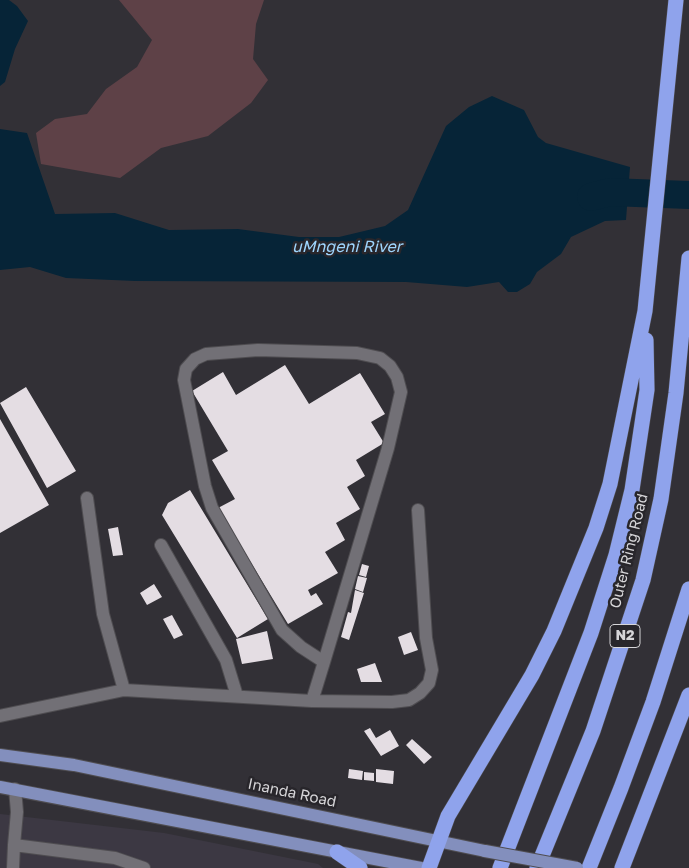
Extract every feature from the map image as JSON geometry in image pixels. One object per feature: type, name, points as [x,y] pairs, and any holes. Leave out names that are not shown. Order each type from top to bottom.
[{"type":"highway","points":[[429,868],[448,816],[532,675],[554,631],[596,528],[610,484],[645,312],[676,0]]},
{"type":"highway","name":"Outer Ring Road","points":[[537,868],[593,731],[643,580],[661,499],[676,393],[689,258]]},
{"type":"highway","points":[[500,868],[591,633],[616,555],[632,490],[647,390],[645,312]]},
{"type":"highway","points":[[588,868],[646,719],[679,625],[689,589]]},
{"type":"highway","points":[[622,868],[689,695]]},
{"type":"highway","points":[[337,852],[360,868]]},
{"type":"main road","name":"Inanda Road","points":[[0,755],[74,765],[287,808],[484,851],[578,868]]},
{"type":"main road","points":[[0,787],[15,788],[420,868]]},
{"type":"lane","points":[[312,701],[324,662],[388,448],[401,392],[397,378],[390,366],[380,358],[357,353],[258,350],[206,354],[195,359],[186,369],[184,380],[205,486],[212,508],[282,630],[301,647],[324,662]]},
{"type":"lane","points":[[87,498],[104,614],[124,690]]},
{"type":"lane","points":[[0,716],[124,690],[312,701],[392,702],[409,700],[420,693],[429,683],[432,670],[426,638],[418,510]]},
{"type":"lane","points":[[161,545],[215,638],[226,660],[238,696]]},
{"type":"lane","points":[[13,868],[17,812],[15,788]]},
{"type":"lane","points":[[14,845],[115,858],[144,868]]},
{"type":"shaded area","points":[[119,0],[264,0],[256,24],[253,59],[268,80],[251,103],[208,136],[161,148],[120,178],[41,164],[36,133],[55,119],[87,114],[106,89],[137,67],[152,40]]},
{"type":"shaded area","points":[[0,814],[164,833],[318,864],[323,868],[0,868]]},
{"type":"water","points":[[0,0],[9,0],[17,6],[28,21],[15,49],[5,82],[0,86]]},
{"type":"water","points":[[492,96],[524,110],[538,137],[546,143],[630,167],[626,220],[605,221],[571,237],[561,254],[537,272],[530,284],[517,292],[508,292],[499,282],[467,287],[406,282],[135,281],[66,278],[30,267],[0,270],[0,129],[27,133],[55,214],[115,213],[169,230],[238,229],[299,237],[339,237],[385,226],[408,210],[446,126],[469,107]]},
{"type":"building","points":[[285,365],[309,404],[360,373],[385,414],[371,422],[384,443],[356,460],[365,476],[347,487],[360,509],[336,523],[345,540],[325,552],[338,573],[308,590],[311,596],[316,593],[323,604],[288,624],[218,508],[235,499],[212,460],[228,451],[192,391],[223,372],[236,395]]},
{"type":"building","points":[[26,387],[76,471],[47,488],[0,403]]},
{"type":"building","points":[[0,419],[49,505],[0,533]]},
{"type":"building","points":[[190,490],[268,619],[237,638],[162,515],[168,503]]},
{"type":"building","points":[[118,527],[123,555],[113,556],[108,529]]},
{"type":"building","points":[[362,564],[369,566],[366,577],[359,575]]},
{"type":"building","points":[[358,576],[367,578],[363,592],[355,589]]},
{"type":"building","points":[[154,584],[162,597],[147,605],[140,593]]},
{"type":"building","points":[[355,590],[364,593],[349,640],[341,637],[348,612],[351,613]]},
{"type":"building","points":[[172,615],[183,635],[174,639],[163,619]]},
{"type":"building","points":[[267,631],[273,659],[242,664],[236,639]]},
{"type":"building","points":[[411,632],[418,650],[404,655],[398,637]]},
{"type":"building","points":[[375,663],[382,682],[361,682],[357,669]]},
{"type":"building","points":[[370,728],[376,738],[390,730],[399,746],[381,756],[364,731]]},
{"type":"building","points":[[412,739],[432,757],[424,764],[406,745]]},
{"type":"building","points":[[349,769],[363,771],[362,780],[348,778]]},
{"type":"building","points":[[376,769],[394,771],[393,784],[376,782]]},
{"type":"building","points":[[364,772],[374,773],[374,781],[364,780]]},
{"type":"waterway","name":"uMngeni River","points":[[591,197],[610,192],[689,195]]}]
